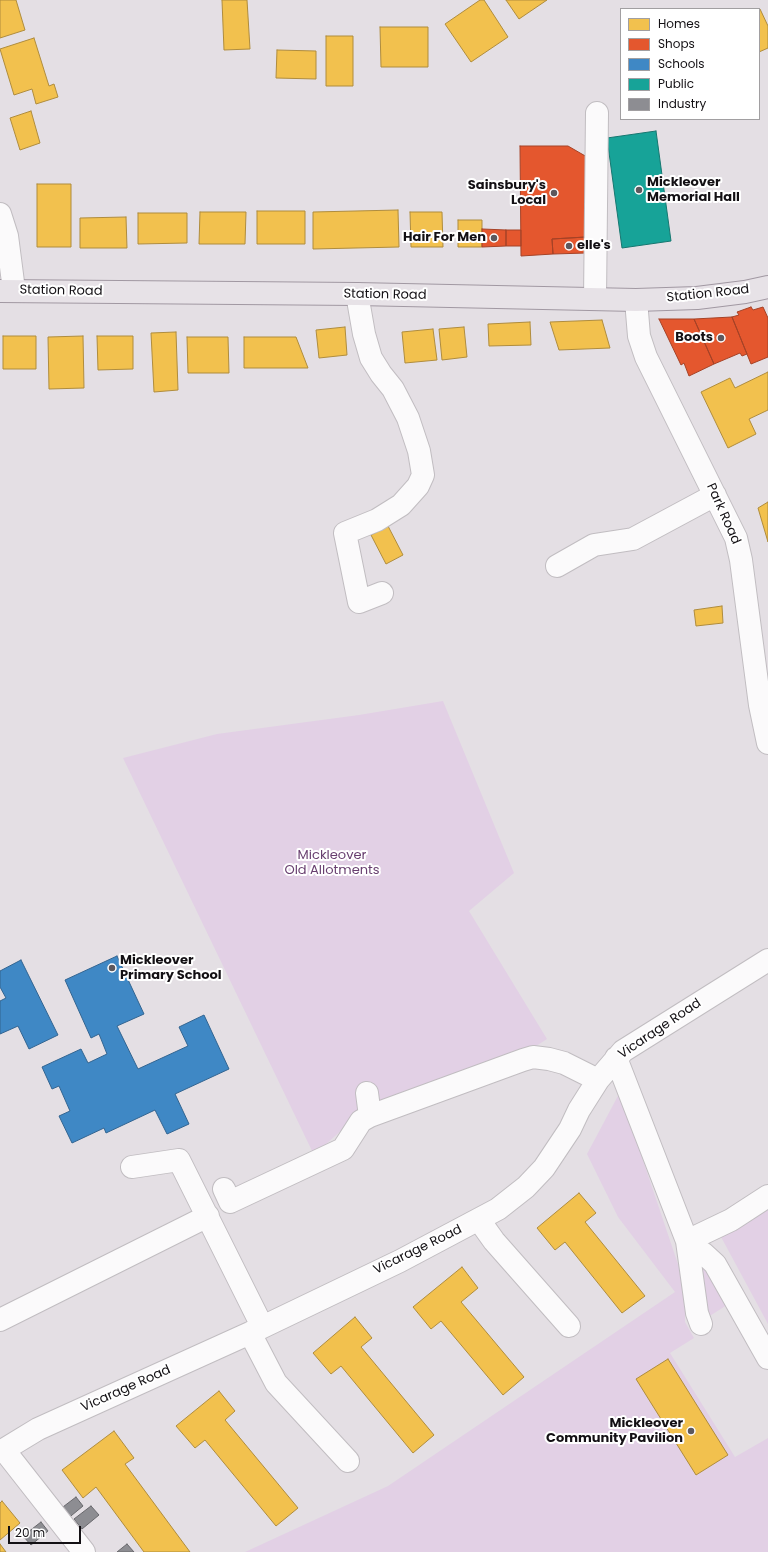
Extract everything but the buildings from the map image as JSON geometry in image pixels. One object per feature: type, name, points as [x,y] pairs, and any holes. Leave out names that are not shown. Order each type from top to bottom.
[{"type":"main road","name":"Station Road","points":[[7,290],[357,294],[636,300],[697,298],[745,292],[768,287]]},
{"type":"street","points":[[595,300],[597,113]]},
{"type":"street","points":[[0,214],[7,236],[7,290]]},
{"type":"street","points":[[357,294],[364,334],[371,358],[393,389],[408,418],[419,451],[423,475],[418,486],[401,505],[377,520],[345,532],[359,602],[382,593]]},
{"type":"street","name":"Park Road","points":[[636,300],[639,336],[646,357],[736,538],[741,560],[760,705],[768,742]]},
{"type":"street","points":[[557,566],[594,545],[633,539],[715,494]]},
{"type":"street","name":"Vicarage Road","points":[[2,1451],[38,1429],[400,1261],[479,1220],[512,1198],[544,1168],[570,1129],[579,1110],[598,1080],[616,1058],[630,1047],[768,960]]},
{"type":"street","points":[[224,1189],[230,1202],[343,1148],[361,1121],[370,1116],[515,1062],[533,1057],[564,1063],[598,1080]]},
{"type":"street","points":[[616,1058],[688,1247],[697,1313],[701,1324]]},
{"type":"street","points":[[367,1093],[370,1116]]},
{"type":"street","points":[[132,1168],[179,1160],[208,1216],[256,1329],[276,1384],[348,1461]]},
{"type":"street","points":[[688,1247],[768,1196]]},
{"type":"street","points":[[0,1320],[208,1216]]},
{"type":"street","points":[[479,1220],[494,1241],[569,1326]]},
{"type":"street","points":[[688,1247],[703,1253],[715,1264],[762,1331],[768,1358]]},
{"type":"street","points":[[2,1451],[84,1552]]},
{"type":"green space","name":"Mickleover Old Allotments","points":[[443,701],[514,873],[469,911],[547,1039],[522,1055],[365,1109],[314,1155],[123,758],[217,734],[359,715]]},
{"type":"green space","points":[[620,1092],[685,1285],[685,1322],[694,1338],[670,1353],[735,1457],[768,1438],[768,1552],[245,1552],[388,1486],[675,1292],[618,1217],[587,1154]]},
{"type":"green space","points":[[768,1206],[768,1324],[720,1235]]},
{"type":"green space","points":[[698,1262],[704,1263],[727,1305],[705,1319]]},
{"type":"place","name":"Mickleover Memorial Hall","points":[[639,190]]},
{"type":"place","name":"Sainsbury's Local","points":[[554,193]]},
{"type":"place","name":"Hair For Men","points":[[494,238]]},
{"type":"place","name":"elle's","points":[[569,246]]},
{"type":"place","name":"Boots","points":[[721,338]]},
{"type":"place","name":"Mickleover Primary School","points":[[112,968]]},
{"type":"place","name":"Mickleover Community Pavilion","points":[[691,1431]]}]
